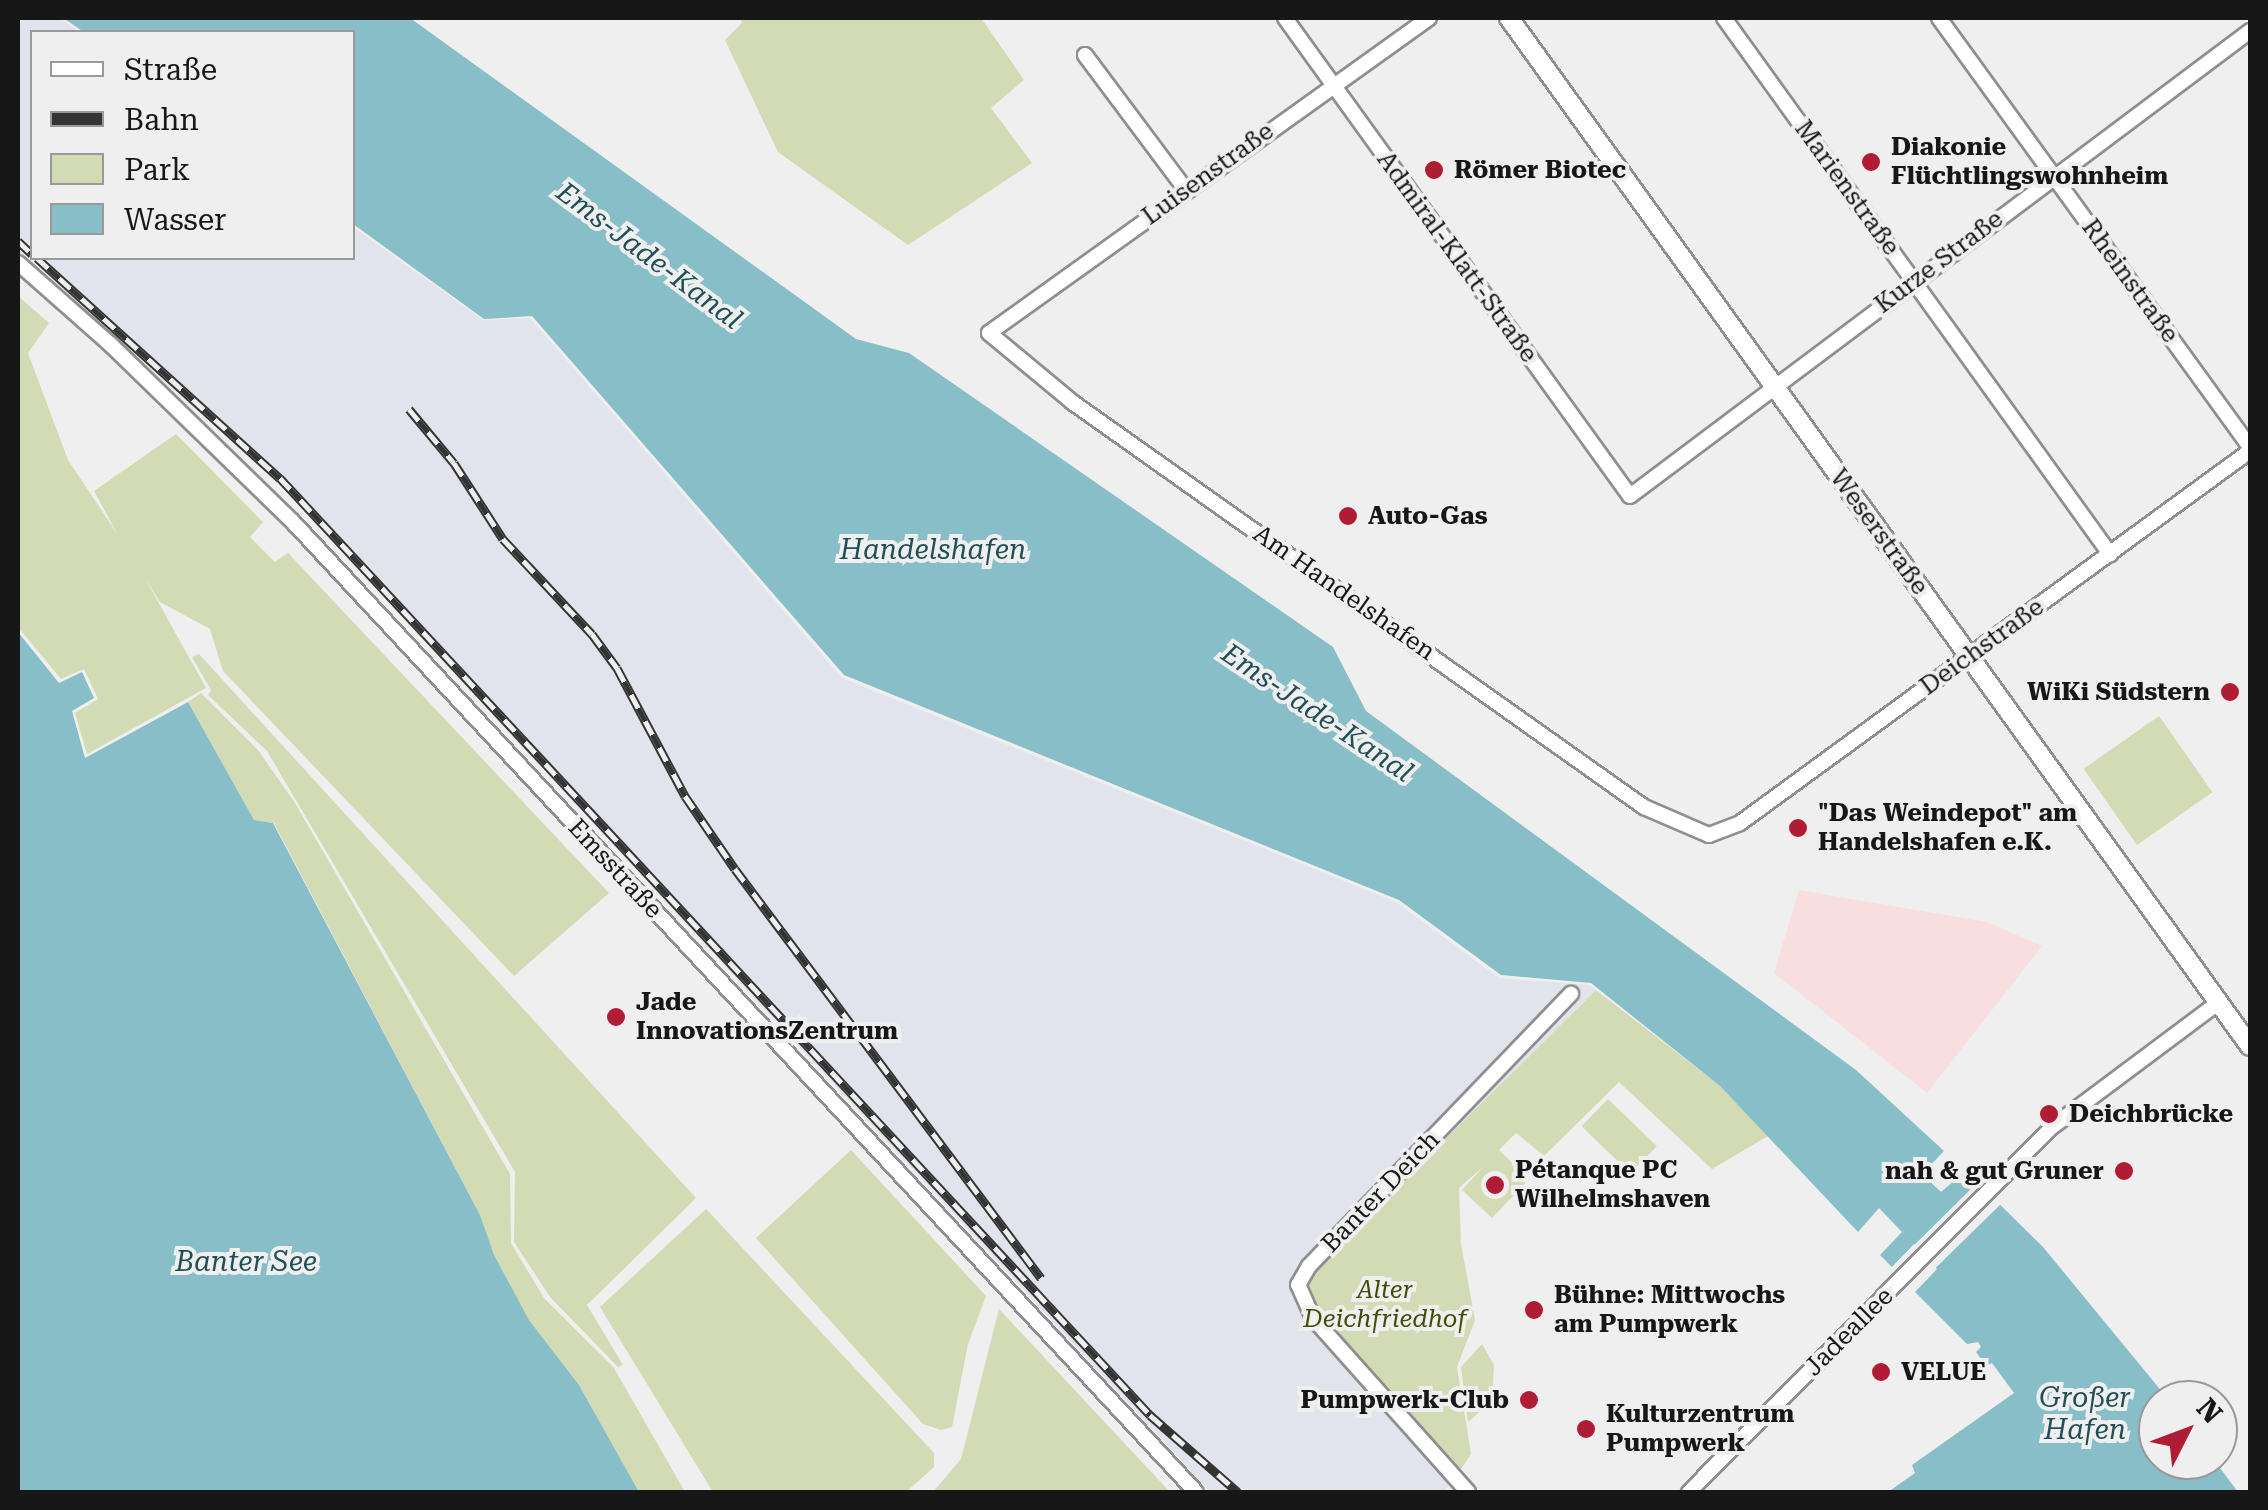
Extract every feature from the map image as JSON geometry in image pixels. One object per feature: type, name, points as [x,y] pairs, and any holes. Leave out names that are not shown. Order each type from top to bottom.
[{"type":"street","name":"Admiral-Klatt-Straße","points":[[1285,18],[1630,496]]},
{"type":"street","name":"Luisenstraße","points":[[989,332],[1428,18]]},
{"type":"street","name":"Weserstraße","points":[[1509,18],[2250,1046]]},
{"type":"street","name":"Marienstraße","points":[[1724,18],[2110,554]]},
{"type":"street","name":"Rheinstraße","points":[[1939,18],[2250,449]]},
{"type":"street","name":"Kurze Straße","points":[[1630,496],[2250,31]]},
{"type":"street","points":[[1086,56],[1186,190]]},
{"type":"street","name":"Emsstraße","points":[[18,264],[176,407],[311,542],[1196,1492]]},
{"type":"street","name":"Am Handelshafen","points":[[989,332],[1072,402],[1644,807],[1710,836]]},
{"type":"street","name":"Deichstraße","points":[[1710,836],[1740,823],[2250,449]]},
{"type":"street","name":"Banter Deich","points":[[1468,1492],[1313,1318],[1298,1285],[1310,1266],[1571,994]]},
{"type":"street","name":"Jadeallee","points":[[1689,1492],[2052,1128],[2218,1002]]},
{"type":"shaded area","points":[[18,18],[59,18],[77,30],[30,30],[30,257],[18,246]]},
{"type":"shaded area","points":[[355,228],[483,320],[530,318],[842,678],[1396,902],[1499,978],[1589,985],[1596,990],[1316,1267],[1318,1317],[1461,1469],[1444,1492],[1210,1492],[270,473],[34,260],[355,260]]},
{"type":"shaded area","points":[[1799,890],[1987,922],[2042,946],[1927,1093],[1774,973]]},
{"type":"green space","points":[[740,18],[981,18],[1024,80],[991,108],[1032,163],[908,245],[778,152],[725,40],[742,23]]},
{"type":"green space","points":[[18,296],[49,323],[28,353],[68,460],[118,535],[94,491],[176,434],[263,522],[250,537],[275,562],[288,553],[609,893],[514,976],[223,671],[210,629],[160,602],[145,578],[206,688],[87,754],[75,713],[98,699],[84,669],[61,679],[18,627]]},
{"type":"green space","points":[[199,654],[696,1198],[587,1305],[623,1365],[618,1367],[550,1297],[514,1242],[515,1172],[267,751],[208,695],[211,690],[192,657]]},
{"type":"green space","points":[[201,693],[258,750],[295,803],[510,1174],[511,1243],[544,1298],[614,1368],[685,1492],[639,1492],[579,1385],[529,1320],[493,1255],[480,1215],[274,823],[254,820],[188,702]]},
{"type":"green space","points":[[2159,716],[2212,792],[2137,845],[2084,769]]},
{"type":"green space","name":"Alter Deichfriedhof","points":[[1596,990],[1720,1086],[1768,1136],[1712,1169],[1619,1082],[1544,1156],[1516,1133],[1499,1150],[1529,1179],[1492,1218],[1462,1190],[1484,1166],[1459,1188],[1461,1244],[1475,1320],[1457,1367],[1471,1454],[1461,1469],[1318,1317],[1305,1287],[1316,1267]]},
{"type":"green space","points":[[1608,1099],[1657,1146],[1631,1174],[1582,1126]]},
{"type":"green space","points":[[851,1150],[986,1296],[968,1344],[952,1427],[941,1430],[923,1424],[756,1238]]},
{"type":"green space","points":[[706,1209],[934,1453],[934,1467],[906,1492],[713,1492],[600,1307]]},
{"type":"green space","points":[[999,1309],[1170,1492],[933,1492],[961,1459]]},
{"type":"green space","points":[[1482,1344],[1494,1365],[1492,1401],[1468,1422],[1461,1367]]},
{"type":"water","name":"Handelshafen","points":[[63,18],[410,18],[856,339],[909,353],[1333,647],[1366,711],[1856,1070],[1944,1151],[1922,1174],[1941,1192],[1962,1174],[1973,1178],[2043,1247],[2152,1380],[2138,1380],[2138,1480],[2229,1480],[2238,1492],[1888,1492],[1915,1473],[1912,1465],[2014,1393],[1992,1363],[1986,1366],[1976,1352],[1981,1347],[1978,1342],[1967,1344],[1915,1292],[1937,1269],[1914,1244],[1892,1267],[1880,1255],[1902,1232],[1879,1208],[1858,1232],[1720,1086],[1591,983],[1501,975],[1399,900],[844,675],[532,316],[484,319],[355,225],[355,30],[81,30]]},
{"type":"water","name":"Banter See","points":[[18,632],[59,683],[82,672],[94,698],[72,711],[85,758],[188,702],[254,820],[273,823],[480,1215],[494,1255],[529,1320],[579,1385],[639,1492],[18,1492]]},
{"type":"pier","points":[[1981,1179],[2004,1201],[1913,1290],[1931,1269],[1914,1251],[1894,1271],[1891,1268]]},
{"type":"railway","points":[[18,241],[30,252]]},
{"type":"railway","points":[[39,260],[280,478],[1150,1415],[1238,1492]]},
{"type":"railway","points":[[409,409],[454,463],[503,539],[592,634],[617,668],[685,796],[735,869],[1041,1278]]},
{"type":"place","name":"Diakonie Flüchtlingswohnheim","points":[[1871,162]]},
{"type":"place","name":"Römer Biotec","points":[[1434,170]]},
{"type":"place","name":"Auto-Gas","points":[[1348,516]]},
{"type":"place","name":"WiKi Südstern","points":[[2230,692]]},
{"type":"place","name":"\"Das Weindepot\" am Handelshafen e.K.","points":[[1798,828]]},
{"type":"place","name":"Jade InnovationsZentrum","points":[[616,1017]]},
{"type":"place","name":"Deichbrücke","points":[[2049,1114]]},
{"type":"place","name":"nah & gut Gruner","points":[[2124,1171]]},
{"type":"place","name":"Pétanque PC Wilhelmshaven","points":[[1495,1185]]},
{"type":"place","name":"Bühne: Mittwochs am Pumpwerk","points":[[1534,1310]]},
{"type":"place","name":"VELUE","points":[[1881,1372]]},
{"type":"place","name":"Pumpwerk-Club","points":[[1529,1400]]},
{"type":"place","name":"Kulturzentrum Pumpwerk","points":[[1586,1429]]},
{"type":"water label","name":"Ems-Jade-Kanal","points":[[649,256]]},
{"type":"water label","name":"Ems-Jade-Kanal","points":[[1317,713]]},
{"type":"water label","name":"Großer Hafen","points":[[2085,1414]]}]
